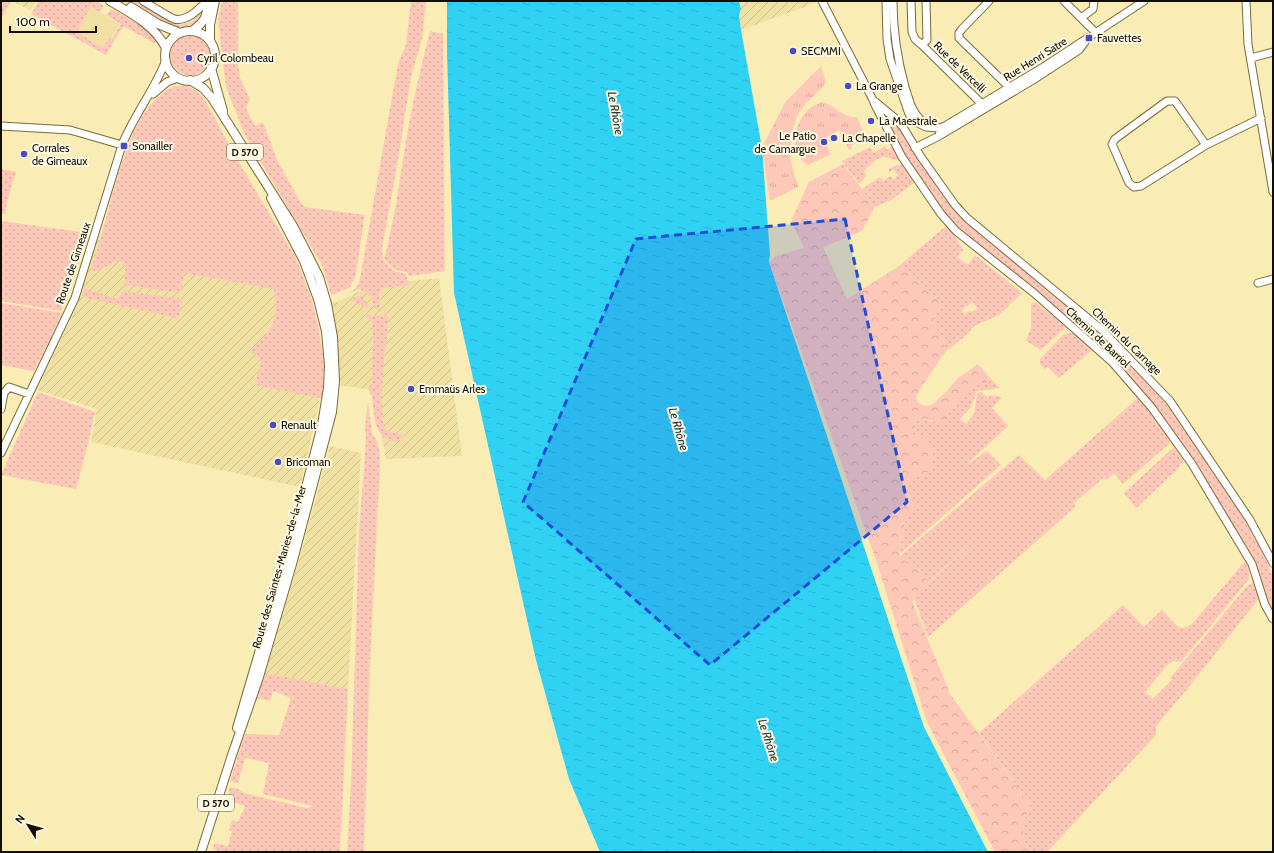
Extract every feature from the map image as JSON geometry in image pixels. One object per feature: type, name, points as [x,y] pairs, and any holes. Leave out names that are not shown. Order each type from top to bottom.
[{"type":"main road","points":[[110,1],[144,22],[161,38],[166,48]]},
{"type":"main road","points":[[120,1],[158,24],[180,33]]},
{"type":"main road","points":[[166,48],[172,38],[180,33],[192,31],[202,24],[206,18],[208,1]]},
{"type":"main road","points":[[210,41],[210,25],[215,1]]},
{"type":"main road","points":[[166,60],[169,69],[178,78],[190,80],[198,79],[204,76],[211,68],[215,58],[215,52],[210,41],[202,34],[192,31]]},
{"type":"main road","name":"Route de Gimeaux","points":[[166,48],[166,60]]},
{"type":"main road","name":"Route des Saintes-Maries-de-la-Mer","points":[[211,68],[226,119]]},
{"type":"main road","name":"Route des Saintes-Maries-de-la-Mer","points":[[190,80],[203,88],[212,98],[226,119],[265,183],[274,206],[304,261],[318,300],[326,331],[329,366],[326,406],[316,450],[279,587],[237,726],[232,754],[201,852]]},
{"type":"street","points":[[143,1],[174,19],[186,17],[195,13],[208,1]]},
{"type":"street","name":"Chemin de Barriol","points":[[822,1],[873,100],[883,116],[902,157],[941,214],[956,231],[1034,293],[1096,347],[1113,363],[1152,408],[1192,464],[1252,564],[1265,604],[1273,619]]},
{"type":"street","points":[[886,1],[887,39],[890,59],[906,108],[911,117],[921,126],[937,127]]},
{"type":"street","points":[[893,1],[894,39],[897,57],[908,97],[916,116],[937,127]]},
{"type":"street","name":"Rue de Vercelli","points":[[911,1],[912,32],[915,39],[982,104]]},
{"type":"street","name":"Rue de Vercelli","points":[[922,45],[926,40],[926,1]]},
{"type":"street","points":[[989,1],[962,29],[959,33],[959,38],[1010,88]]},
{"type":"street","points":[[1064,1],[1096,33]]},
{"type":"street","points":[[1081,18],[1092,9],[1094,1]]},
{"type":"street","name":"Rue Henri Satre","points":[[937,127],[945,126],[1010,88],[1144,1]]},
{"type":"street","points":[[1246,1],[1248,44],[1273,192]]},
{"type":"street","points":[[915,148],[939,136],[1033,80],[1079,50],[1086,40]]},
{"type":"street","points":[[1251,58],[1273,52]]},
{"type":"street","name":"Route de Gimeaux","points":[[1,453],[75,298],[122,145],[159,78],[166,60]]},
{"type":"street","name":"Route de Gimeaux","points":[[147,99],[167,82],[178,78]]},
{"type":"street","name":"Chemin du Carnage","points":[[873,100],[896,119],[903,127],[915,148],[960,212],[1102,330],[1170,401],[1250,520],[1273,563]]},
{"type":"street","points":[[1206,145],[1175,101],[1167,101],[1115,139],[1112,144],[1129,182],[1134,187],[1141,186],[1206,145],[1261,118]]},
{"type":"street","points":[[1,126],[70,130],[122,145]]},
{"type":"street","points":[[937,127],[939,136]]},
{"type":"street","points":[[1258,283],[1273,278]]},
{"type":"street","points":[[1,409],[4,393],[9,387],[30,394]]},
{"type":"highlighted area","points":[[845,219],[907,502],[710,665],[523,502],[636,239]]},
{"type":"shaded area","points":[[11,1],[36,1],[30,10]]},
{"type":"shaded area","points":[[739,1],[818,2],[741,30],[739,15],[741,9]]},
{"type":"shaded area","points":[[91,7],[120,24],[105,49],[76,32]]},
{"type":"shaded area","points":[[97,239],[182,256],[306,296],[319,403],[300,487],[91,442],[97,409],[37,390],[78,304]]},
{"type":"shaded area","points":[[439,278],[462,456],[386,459],[373,390],[338,385],[335,334],[331,301],[338,302],[371,285]]},
{"type":"shaded area","points":[[330,446],[361,453],[348,689],[265,673],[301,553]]},
{"type":"green space","points":[[1,1],[11,1],[1,19]]},
{"type":"green space","points":[[39,1],[96,1],[102,4],[103,6],[100,12],[91,7],[77,32],[103,48],[109,38],[112,39],[121,24],[106,15],[111,9],[142,27],[157,42],[154,43],[123,26],[106,55],[31,14]]},
{"type":"green space","points":[[128,1],[143,3],[179,25],[192,22],[204,6],[203,15],[195,25],[177,28],[169,25]]},
{"type":"green space","points":[[222,1],[238,1],[238,65],[240,78],[250,99],[246,108],[255,126],[263,122],[277,160],[301,203],[305,207],[365,215],[355,278],[349,288],[331,295],[323,267],[245,135],[226,87],[218,21]]},
{"type":"green space","points":[[411,1],[426,1],[422,39],[411,77],[382,248],[383,260],[394,271],[406,274],[409,285],[384,288],[379,294],[380,310],[376,309],[370,296],[360,289],[347,294],[354,290],[359,284],[396,75],[399,61],[406,45]]},
{"type":"green space","points":[[430,31],[443,34],[445,271],[409,276],[407,272],[395,270],[384,259],[393,220],[413,103]]},
{"type":"green space","points":[[194,35],[201,38],[207,44],[210,55],[209,63],[201,72],[194,75],[186,75],[179,72],[171,63],[170,51],[173,44],[182,36]]},
{"type":"green space","points":[[821,66],[826,82],[803,107],[796,119],[792,132],[790,147],[791,160],[798,187],[770,201],[762,148],[785,102]]},
{"type":"green space","points":[[175,86],[188,86],[198,92],[206,102],[238,161],[296,258],[312,300],[319,330],[324,365],[323,399],[255,385],[261,359],[250,352],[267,333],[274,320],[276,305],[274,289],[184,273],[181,293],[124,285],[126,265],[121,261],[112,263],[97,271],[91,270],[120,168],[132,135],[150,105],[162,94]]},
{"type":"green space","points":[[822,102],[847,116],[857,117],[866,138],[852,145],[851,149],[849,150],[840,130],[823,139],[831,154],[808,165],[800,159],[797,150],[797,130],[802,117],[806,112],[811,107]]},
{"type":"green space","points":[[887,117],[894,120],[921,164],[958,214],[1118,349],[1148,381],[1183,424],[1253,531],[1273,576],[1273,615],[1238,536],[1134,383],[949,221],[906,160],[885,119]]},
{"type":"green space","points":[[804,120],[811,121],[816,124],[823,134],[820,143],[814,150],[807,150],[800,139],[798,131]]},
{"type":"green space","points":[[885,146],[887,150],[892,147],[898,158],[897,160],[885,157],[879,158],[864,171],[867,175],[859,184],[842,161],[870,147],[874,153]]},
{"type":"green space","points":[[843,164],[875,206],[862,231],[823,247],[847,299],[899,266],[940,302],[933,324],[942,336],[946,351],[920,389],[916,398],[918,403],[925,406],[932,405],[957,379],[978,364],[991,379],[986,383],[977,383],[959,397],[946,415],[944,424],[922,418],[914,423],[911,434],[928,438],[934,457],[928,472],[916,478],[908,485],[910,497],[917,505],[914,506],[906,518],[899,550],[900,556],[922,572],[928,582],[913,596],[913,603],[950,694],[1030,805],[1024,823],[1023,834],[1029,852],[995,852],[927,722],[876,560],[769,262],[776,256],[804,248],[791,221],[809,182]]},
{"type":"green space","points":[[899,164],[902,165],[914,183],[891,200],[875,207],[863,192],[863,188],[880,177],[883,181],[890,176],[894,179],[898,175],[893,169],[889,173],[889,169]]},
{"type":"green space","points":[[1,169],[16,172],[5,214],[1,214]]},
{"type":"green space","points":[[1,221],[88,233],[76,273],[61,311],[1,301]]},
{"type":"green space","points":[[946,226],[954,234],[963,250],[957,257],[968,265],[975,255],[1022,293],[999,315],[974,326],[963,338],[946,351],[944,341],[933,324],[940,302],[899,266]],"holes":[[[973,302],[977,309],[964,314],[962,310]]]},
{"type":"green space","points":[[84,288],[117,299],[124,291],[182,299],[179,316],[176,318],[83,297],[82,294]]},
{"type":"green space","points":[[362,295],[368,306],[367,308],[350,300]]},
{"type":"green space","points":[[1035,302],[1063,324],[1065,328],[1041,350],[1026,341],[1031,328],[1031,304]]},
{"type":"green space","points":[[1,303],[62,313],[34,371],[1,365]]},
{"type":"green space","points":[[363,313],[389,316],[383,372],[382,401],[384,428],[404,436],[404,439],[399,441],[385,438],[379,431],[375,421],[372,397],[368,390],[372,380],[374,344],[372,322]]},
{"type":"green space","points":[[1075,332],[1092,348],[1092,350],[1059,378],[1048,367],[1045,369],[1040,364],[1040,359],[1064,334]]},
{"type":"green space","points":[[991,379],[1000,388],[977,391],[971,407],[960,419],[966,424],[974,414],[977,395],[980,392],[986,396],[996,396],[1002,398],[992,408],[1008,426],[966,465],[987,451],[1001,465],[901,553],[899,550],[906,518],[914,506],[909,493],[908,485],[916,478],[928,472],[911,434],[914,423],[922,418],[932,422],[946,415],[959,397],[969,387],[978,383],[986,383]]},
{"type":"green space","points":[[38,392],[95,412],[76,489],[1,475]]},
{"type":"green space","points":[[1139,397],[1162,427],[1170,440],[1169,444],[1123,484],[1114,473],[1107,480],[1103,478],[1074,503],[1075,507],[928,637],[913,596],[980,537],[928,582],[922,572],[900,556],[1019,455],[1045,480]]},
{"type":"green space","points":[[368,402],[372,434],[377,441],[380,453],[380,464],[370,662],[364,852],[347,852],[351,783],[359,532],[366,440],[365,426]]},
{"type":"green space","points":[[1174,447],[1183,460],[1177,470],[1136,508],[1124,493]]},
{"type":"green space","points":[[1245,561],[1249,570],[1249,579],[1181,662],[1173,661],[1168,664],[1145,692],[1153,699],[1172,680],[1170,678],[1248,585],[1253,583],[1256,585],[1260,597],[1156,726],[1156,735],[1047,852],[1029,852],[1023,834],[1024,823],[1030,805],[979,733],[1123,605],[1144,627],[1162,610],[1178,627],[1185,628],[1192,624]]},
{"type":"green space","points":[[265,673],[348,689],[340,852],[222,852],[213,849],[214,843],[228,846],[232,831],[229,830],[232,820],[238,822],[245,806],[229,801],[229,787],[236,788],[244,793],[307,808],[313,806],[263,794],[269,763],[245,758],[238,783],[230,781],[245,734],[279,735],[291,698],[273,691],[270,701],[257,698]]},
{"type":"water","name":"Le Rhône","points":[[447,1],[739,1],[741,9],[739,15],[741,30],[762,148],[770,255],[769,262],[924,727],[988,852],[600,852],[569,779],[536,660],[454,293],[447,52]]},
{"type":"place","name":"Fauvettes","points":[[1089,38]]},
{"type":"place","name":"SECMMI","points":[[793,51]]},
{"type":"place","name":"Cyril Colombeau","points":[[189,58]]},
{"type":"place","name":"La Grange","points":[[848,86]]},
{"type":"place","name":"La Maestrale","points":[[871,121]]},
{"type":"place","name":"La Chapelle","points":[[834,138]]},
{"type":"place","name":"Le Patio de Camargue","points":[[824,142]]},
{"type":"place","name":"Sonailler","points":[[124,146]]},
{"type":"place","name":"Corrales de Gimeaux","points":[[24,154]]},
{"type":"place","name":"Emmaüs Arles","points":[[411,389]]},
{"type":"place","name":"Renault","points":[[273,425]]},
{"type":"place","name":"Bricoman","points":[[278,462]]}]
